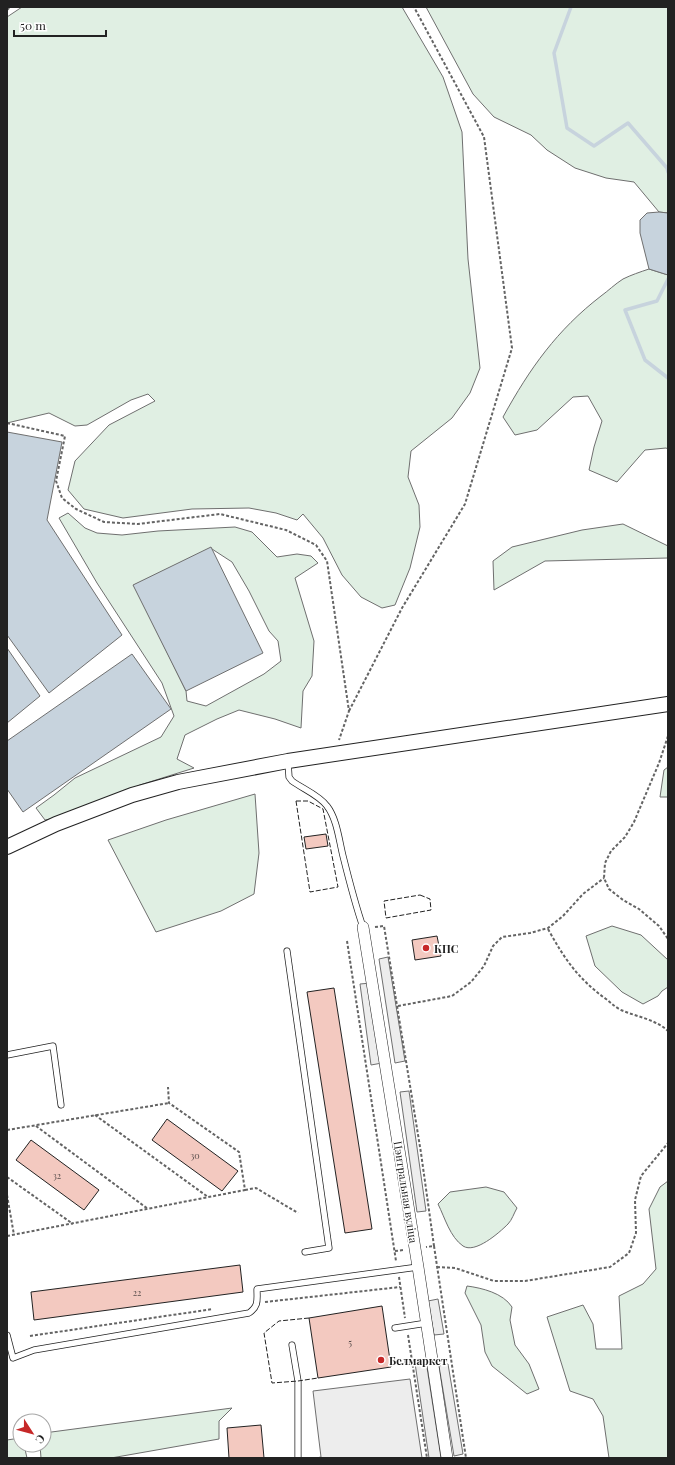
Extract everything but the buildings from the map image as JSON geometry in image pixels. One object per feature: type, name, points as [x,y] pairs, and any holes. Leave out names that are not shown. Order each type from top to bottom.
[{"type":"street","points":[[7,847],[56,824],[132,795],[178,782],[288,761],[668,704]]},
{"type":"street","name":"Цэнтральная вуліца","points":[[363,927],[416,1248],[448,1458]]},
{"type":"lane","points":[[288,761],[289,777],[292,781],[318,797],[330,811],[354,901],[363,927]]},
{"type":"lane","points":[[287,951],[329,1248],[305,1252]]},
{"type":"lane","points":[[7,1055],[53,1046],[61,1105]]},
{"type":"lane","points":[[7,1335],[14,1358],[34,1350],[249,1313],[255,1309],[257,1303],[257,1289],[418,1267]]},
{"type":"lane","points":[[395,1328],[427,1323]]},
{"type":"lane","points":[[292,1345],[298,1381],[298,1458]]},
{"type":"path","points":[[7,10],[10,7]]},
{"type":"path","points":[[333,755],[349,711],[402,608],[465,504],[512,348],[484,137],[414,7]]},
{"type":"path","points":[[7,423],[65,436],[56,481],[62,498],[76,509],[104,522],[138,524],[220,514],[286,530],[316,545],[327,561],[349,711]]},
{"type":"path","points":[[668,736],[659,763],[634,822],[625,837],[610,851],[605,863],[604,878],[609,888],[644,913],[659,926],[668,939]]},
{"type":"path","points":[[398,1006],[452,996],[471,982],[484,966],[493,946],[502,937],[530,933],[548,928],[563,916],[583,894],[604,878]]},
{"type":"path","points":[[363,927],[384,926],[421,1153],[466,1458]]},
{"type":"path","points":[[548,928],[562,955],[575,972],[597,993],[620,1009],[645,1018],[662,1026],[668,1031]]},
{"type":"path","points":[[347,941],[427,1458]]},
{"type":"path","points":[[168,1087],[169,1103]]},
{"type":"path","points":[[7,1130],[169,1103],[239,1152],[245,1190]]},
{"type":"path","points":[[95,1115],[208,1197]]},
{"type":"path","points":[[36,1126],[148,1209]]},
{"type":"path","points":[[437,1267],[455,1268],[494,1281],[525,1281],[610,1267],[629,1253],[636,1233],[635,1200],[641,1176],[668,1143]]},
{"type":"path","points":[[7,1177],[73,1224]]},
{"type":"path","points":[[7,1236],[256,1188],[298,1213]]},
{"type":"path","points":[[7,1195],[14,1235]]},
{"type":"path","points":[[395,1251],[434,1246]]},
{"type":"path","points":[[257,1303],[400,1287]]},
{"type":"path","points":[[30,1336],[218,1308]]},
{"type":"green space","points":[[22,7],[402,7],[443,77],[462,132],[468,259],[480,368],[470,393],[452,418],[411,451],[408,477],[419,505],[420,527],[410,568],[395,605],[382,608],[361,597],[342,575],[323,538],[303,514],[297,520],[276,513],[249,508],[192,509],[123,518],[84,509],[68,490],[75,461],[109,425],[155,401],[148,394],[131,400],[87,425],[75,426],[49,413],[7,423],[7,17]]},
{"type":"green space","points":[[426,7],[668,7],[668,213],[659,212],[634,182],[606,178],[575,168],[547,150],[531,135],[494,117],[473,94]]},
{"type":"green space","points":[[649,269],[668,275],[668,449],[645,450],[617,482],[589,470],[602,421],[588,396],[573,397],[537,430],[515,435],[503,417],[534,366],[571,322],[620,281]]},
{"type":"green space","points":[[68,513],[85,528],[97,533],[122,535],[158,531],[235,527],[252,532],[277,557],[297,554],[311,556],[318,563],[295,578],[314,641],[312,676],[303,691],[301,728],[275,719],[239,710],[185,735],[177,759],[194,768],[140,785],[72,815],[45,820],[36,808],[75,778],[161,737],[174,716],[162,683],[97,583],[59,518]],"holes":[[[212,549],[232,562],[249,591],[269,631],[278,641],[281,661],[264,674],[206,706],[187,701],[186,691],[134,585]]]},
{"type":"green space","points":[[623,524],[668,546],[668,558],[545,561],[494,590],[493,561],[512,547],[582,530]]},
{"type":"green space","points":[[668,767],[668,797],[660,797],[664,770]]},
{"type":"green space","points":[[255,794],[259,853],[254,894],[221,911],[156,932],[108,840],[166,820]]},
{"type":"green space","points":[[612,926],[641,935],[668,960],[668,987],[658,996],[643,1004],[622,992],[595,966],[586,936]]},
{"type":"green space","points":[[668,1181],[668,1458],[609,1458],[603,1416],[593,1399],[570,1391],[547,1317],[583,1305],[593,1324],[596,1349],[622,1349],[619,1296],[643,1284],[656,1269],[649,1209],[660,1187]]},
{"type":"green space","points":[[486,1187],[504,1192],[517,1208],[509,1222],[499,1232],[480,1245],[468,1248],[463,1246],[455,1238],[448,1227],[438,1204],[450,1192]]},
{"type":"green space","points":[[467,1286],[492,1292],[503,1298],[512,1307],[510,1320],[515,1345],[529,1364],[539,1389],[527,1394],[492,1366],[485,1352],[481,1325],[465,1293]]},
{"type":"green space","points":[[232,1408],[219,1421],[219,1439],[111,1458],[41,1458],[41,1453],[52,1453],[52,1432]]},
{"type":"green space","points":[[12,1439],[12,1453],[26,1453],[27,1458],[7,1458],[7,1440]]},
{"type":"shaded area","points":[[647,213],[668,213],[668,275],[649,269],[640,233],[640,220]]},
{"type":"shaded area","points":[[7,432],[62,442],[47,520],[122,635],[49,693],[7,635]]},
{"type":"shaded area","points":[[211,547],[263,653],[186,691],[133,585]]},
{"type":"shaded area","points":[[7,648],[40,696],[7,723]]},
{"type":"shaded area","points":[[132,654],[171,709],[23,812],[7,789],[7,741]]},
{"type":"shaded area","points":[[388,957],[405,1061],[395,1063],[379,959]]},
{"type":"shaded area","points":[[371,983],[382,1063],[371,1065],[360,984]]},
{"type":"shaded area","points":[[409,1091],[426,1211],[417,1212],[400,1092]]},
{"type":"shaded area","points":[[438,1299],[444,1334],[434,1335],[428,1301]]},
{"type":"shaded area","points":[[426,1361],[441,1458],[429,1458],[415,1363]]},
{"type":"shaded area","points":[[448,1364],[463,1454],[454,1456],[439,1366]]},
{"type":"shaded area","points":[[410,1379],[422,1458],[316,1458],[321,1457],[313,1391]]},
{"type":"waterway","points":[[571,7],[554,53],[567,128],[594,146],[628,123],[667,168],[668,172]]},
{"type":"waterway","points":[[668,279],[657,301],[625,310],[645,360],[668,378]]},
{"type":"fence","points":[[296,801],[308,801],[323,809],[338,887],[310,892],[296,801]]},
{"type":"fence","points":[[420,895],[430,899],[431,910],[386,918],[384,901],[420,895]]},
{"type":"fence","points":[[309,1318],[279,1321],[264,1333],[272,1383],[318,1378]]},
{"type":"place","name":"КПС","points":[[426,948]]},
{"type":"place","name":"Белмаркет","points":[[381,1360]]}]
